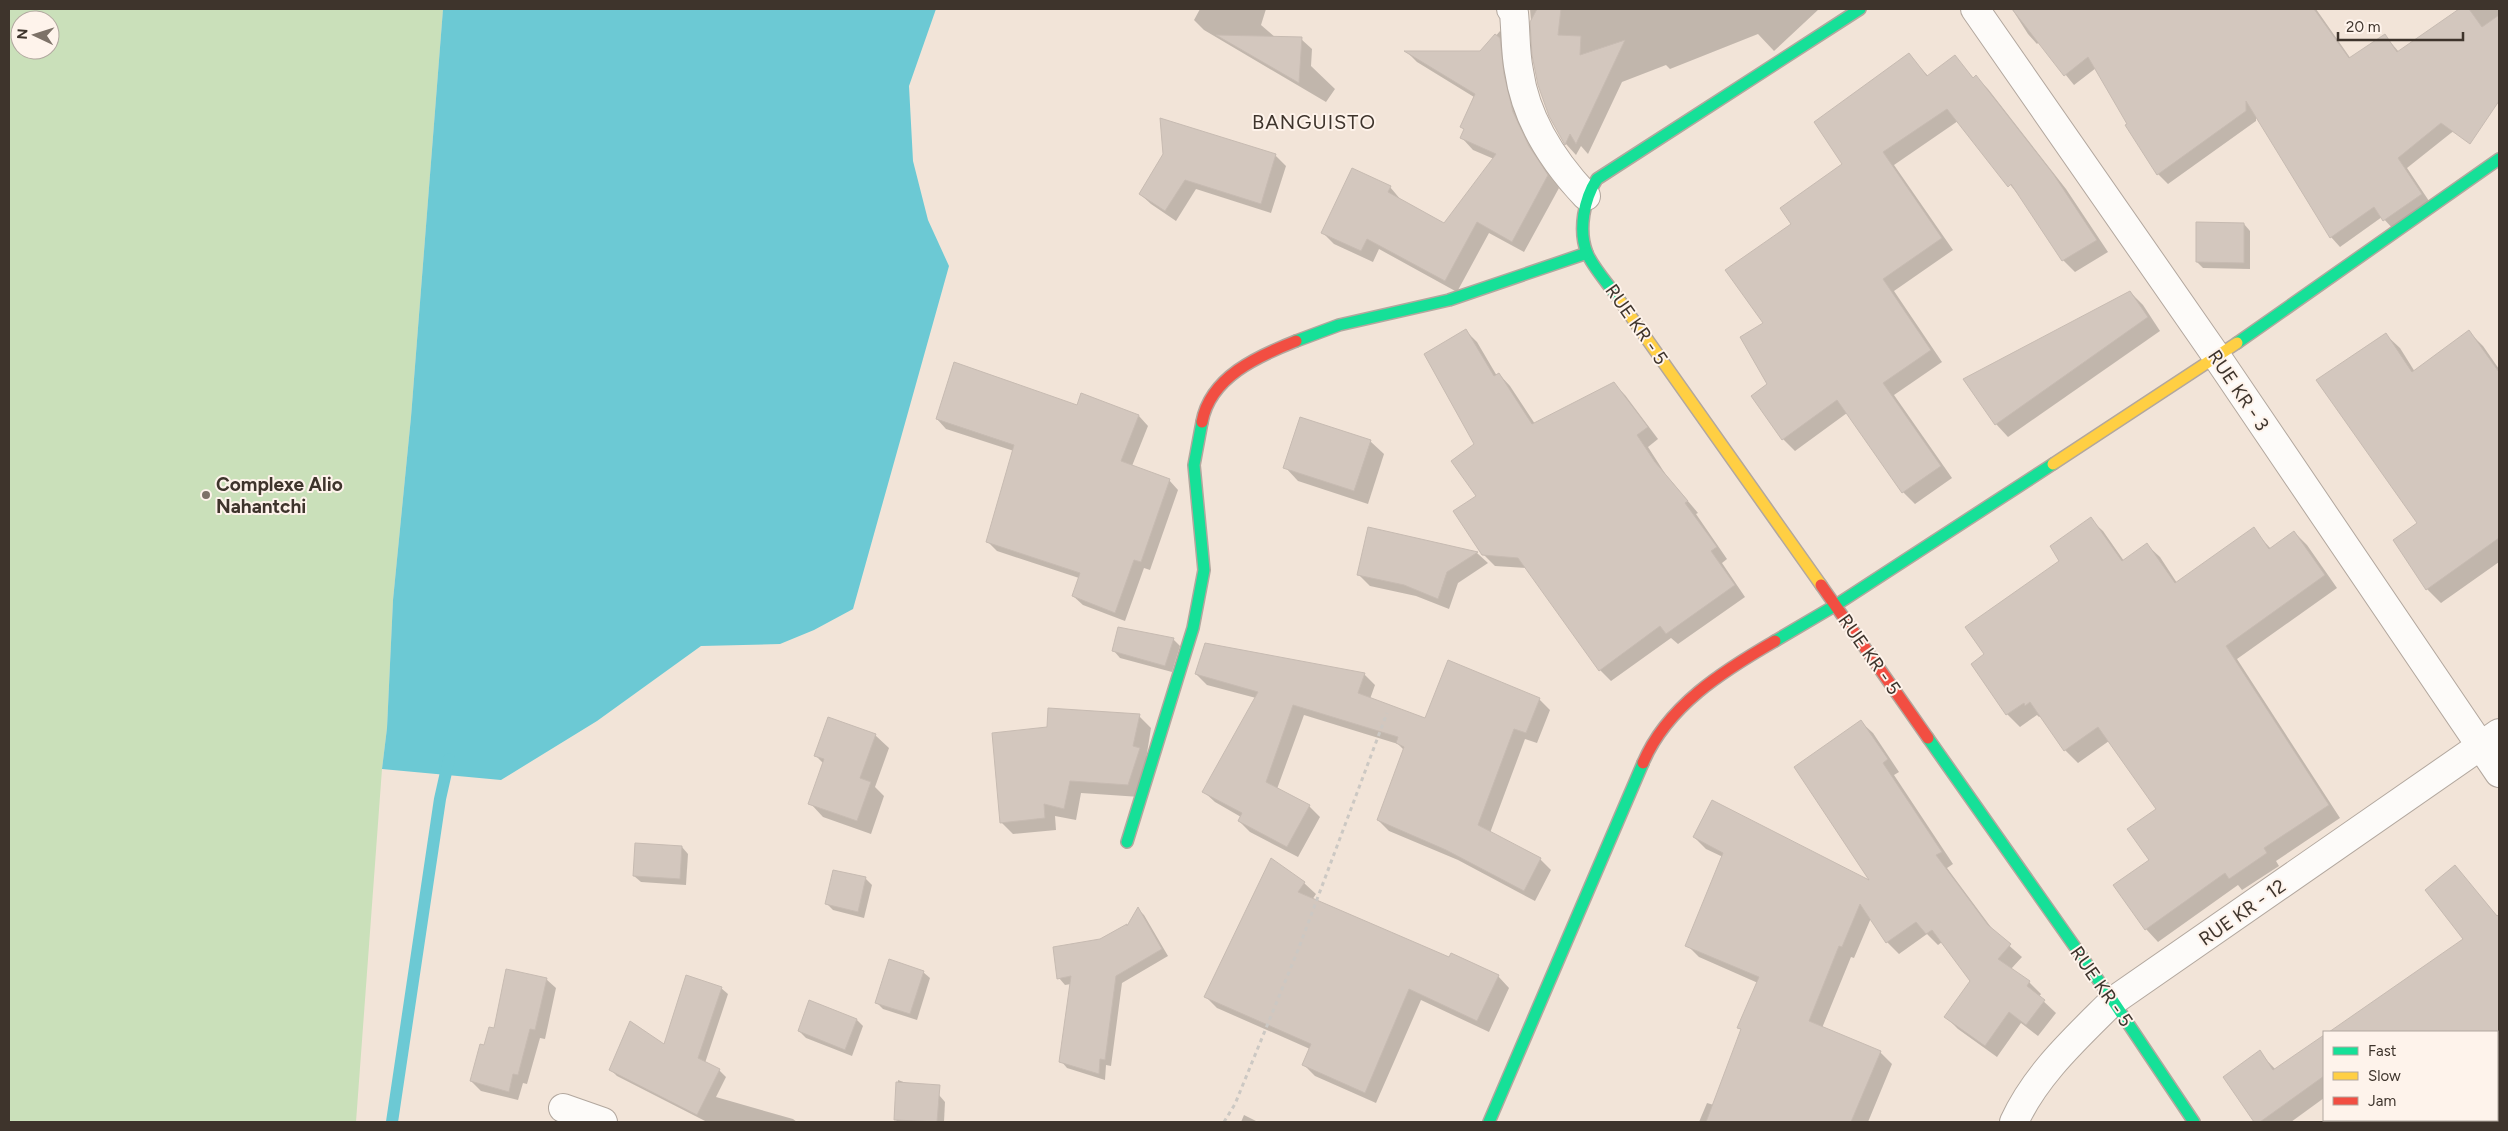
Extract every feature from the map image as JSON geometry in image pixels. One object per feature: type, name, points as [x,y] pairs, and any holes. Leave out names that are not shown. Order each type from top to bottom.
[{"type":"street","points":[[1511,9],[1514,13],[1518,72],[1532,122],[1563,172],[1591,187],[1860,9]]},
{"type":"street","name":"RUE KR - 3","points":[[1975,9],[2217,357],[2490,740],[2499,773]]},
{"type":"street","points":[[1489,1122],[1650,746],[1686,703],[1730,667],[1836,605],[2217,357],[2499,159]]},
{"type":"street","name":"RUE KR - 5","points":[[1591,187],[1582,216],[1587,253],[2113,1001],[2194,1122]]},
{"type":"street","points":[[1127,842],[1193,628],[1204,570],[1194,465],[1203,414],[1218,389],[1236,369],[1263,354],[1339,325],[1449,300],[1587,253]]},
{"type":"street","name":"RUE KR - 12","points":[[2014,1122],[2019,1111],[2059,1054],[2113,1001],[2490,740]]},
{"type":"street","points":[[563,1108],[603,1122]]},
{"type":"path","points":[[1224,1122],[1235,1104],[1298,950],[1387,713]]},
{"type":"green space","name":"Complexe Alio Nahantchi","points":[[9,9],[443,9],[411,417],[393,600],[387,728],[382,769],[356,1122],[9,1122]]},
{"type":"water","points":[[443,9],[936,9],[909,86],[913,161],[928,220],[949,266],[853,609],[814,630],[780,644],[701,646],[597,721],[501,780],[382,769],[387,728],[393,600],[411,417]]},
{"type":"building","points":[[1537,9],[1561,9],[1558,35],[1581,36],[1580,55],[1625,40],[1576,144],[1570,134],[1565,145],[1549,116],[1538,85],[1532,55],[1530,22]]},
{"type":"building","points":[[2012,9],[2314,9],[2349,58],[2385,34],[2397,52],[2459,9],[2469,9],[2482,27],[2499,15],[2499,101],[2470,144],[2441,123],[2398,158],[2422,194],[2383,221],[2374,207],[2330,238],[2246,101],[2246,111],[2157,175],[2125,125],[2127,124],[2088,57],[2064,76]]},
{"type":"building","points":[[1495,34],[1500,38],[1504,74],[1513,112],[1529,146],[1548,175],[1512,242],[1477,222],[1445,281],[1367,239],[1361,251],[1321,233],[1352,168],[1391,186],[1388,192],[1444,223],[1496,154],[1460,138],[1464,129],[1460,127],[1475,94],[1404,51],[1480,51]]},
{"type":"building","points":[[1216,35],[1302,37],[1299,83]]},
{"type":"building","points":[[1909,53],[1927,76],[1955,55],[1973,78],[1976,75],[2054,175],[2097,240],[2062,261],[2011,184],[2008,187],[1947,109],[1883,152],[1942,238],[1883,279],[1931,350],[1883,383],[1941,466],[1902,493],[1837,400],[1782,440],[1751,396],[1767,384],[1740,337],[1763,323],[1725,270],[1791,224],[1780,208],[1842,164],[1814,122]]},
{"type":"building","points":[[1160,118],[1276,154],[1261,204],[1185,180],[1165,211],[1139,194],[1163,154]]},
{"type":"building","points":[[2196,222],[2244,223],[2244,263],[2196,262]]},
{"type":"building","points":[[2130,291],[2148,317],[1995,425],[1963,379]]},
{"type":"building","points":[[1466,329],[1494,376],[1499,373],[1532,424],[1614,382],[1648,427],[1637,435],[1655,462],[1688,501],[1685,503],[1717,547],[1711,551],[1735,585],[1666,634],[1660,626],[1599,671],[1518,558],[1482,555],[1453,511],[1476,496],[1451,461],[1474,444],[1424,354]]},
{"type":"building","points":[[2469,330],[2499,372],[2499,538],[2426,590],[2393,540],[2417,523],[2316,380],[2386,333],[2412,372]]},
{"type":"building","points":[[954,362],[1077,405],[1081,393],[1139,415],[1121,461],[1170,479],[1141,562],[1134,560],[1115,613],[1072,596],[1080,573],[986,542],[1014,445],[936,419]]},
{"type":"building","points":[[1300,417],[1371,440],[1354,491],[1283,468]]},
{"type":"building","points":[[2091,517],[2122,561],[2147,543],[2175,583],[2254,527],[2269,549],[2294,531],[2325,575],[2226,646],[2329,805],[2264,848],[2267,853],[2229,879],[2225,873],[2145,930],[2113,885],[2149,860],[2127,829],[2156,809],[2098,727],[2064,751],[2030,702],[2025,706],[2024,703],[2006,715],[1971,664],[1984,654],[1965,627],[2059,561],[2050,546]]},
{"type":"building","points":[[1368,527],[1478,552],[1447,572],[1438,599],[1404,585],[1357,575]]},
{"type":"building","points":[[1118,627],[1174,638],[1165,666],[1112,651]]},
{"type":"building","points":[[1205,643],[1365,673],[1358,693],[1425,718],[1448,660],[1540,698],[1526,733],[1514,729],[1478,825],[1541,858],[1524,891],[1446,850],[1377,820],[1404,747],[1396,743],[1398,737],[1293,705],[1266,782],[1310,805],[1287,847],[1238,821],[1242,813],[1202,792],[1258,692],[1195,674]]},
{"type":"building","points":[[1048,708],[1140,714],[1133,746],[1140,748],[1128,785],[1070,781],[1064,809],[1044,804],[1045,818],[1000,823],[992,733],[1047,727]]},
{"type":"building","points":[[828,717],[876,734],[860,778],[871,782],[857,821],[808,804],[824,759],[814,756]]},
{"type":"building","points":[[1861,720],[1888,759],[1883,763],[1942,852],[1936,855],[1988,925],[2011,944],[1998,959],[2030,981],[2027,986],[2045,1000],[2026,1025],[2009,1012],[1985,1046],[1944,1017],[1970,981],[1932,930],[1926,934],[1916,922],[1886,943],[1860,904],[1842,947],[1839,946],[1809,1021],[1881,1051],[1851,1122],[1706,1122],[1741,1029],[1737,1028],[1759,977],[1685,946],[1723,853],[1693,837],[1712,800],[1869,880],[1794,767]]},
{"type":"building","points":[[635,843],[682,846],[680,879],[633,876]]},
{"type":"building","points":[[1271,858],[1305,882],[1298,892],[1449,957],[1451,953],[1499,975],[1477,1021],[1409,989],[1365,1093],[1302,1065],[1311,1044],[1204,997]]},
{"type":"building","points":[[2455,865],[2497,916],[2499,914],[2499,1032],[2330,1031],[2463,939],[2425,890]]},
{"type":"building","points":[[833,870],[866,877],[858,912],[825,904]]},
{"type":"building","points":[[1138,907],[1162,949],[1116,976],[1105,1060],[1100,1059],[1099,1074],[1059,1062],[1071,976],[1057,979],[1053,947],[1100,939],[1127,924],[1127,926]]},
{"type":"building","points":[[889,959],[924,971],[910,1014],[875,1003]]},
{"type":"building","points":[[506,969],[547,978],[535,1030],[530,1029],[518,1075],[513,1074],[509,1092],[470,1081],[480,1044],[484,1045],[489,1027],[494,1028]]},
{"type":"building","points":[[686,975],[722,987],[698,1058],[720,1069],[697,1115],[609,1070],[630,1021],[664,1044]]},
{"type":"building","points":[[809,1000],[857,1019],[845,1050],[798,1031]]},
{"type":"building","points":[[2323,1036],[2323,1077],[2260,1122],[2254,1122],[2223,1077],[2260,1050],[2273,1070]]},
{"type":"building","points":[[896,1082],[940,1085],[937,1122],[894,1120]]},
{"type":"waterway","points":[[392,1122],[440,799],[449,759]]},
{"type":"traffic: fast","points":[[1620,301],[1593,265],[1584,244],[1584,215],[1592,187],[1597,179],[1860,9]]},
{"type":"traffic: fast","points":[[2237,343],[2499,159]]},
{"type":"traffic: fast","points":[[1296,341],[1339,325],[1449,300],[1587,253]]},
{"type":"traffic: fast","points":[[1127,842],[1193,628],[1204,570],[1194,465],[1202,422]]},
{"type":"traffic: fast","points":[[1775,641],[1836,605],[2053,464]]},
{"type":"traffic: fast","points":[[1928,738],[2113,1001],[2194,1122]]},
{"type":"traffic: fast","points":[[1489,1122],[1643,763]]},
{"type":"traffic: slow","points":[[1620,301],[1821,585]]},
{"type":"traffic: slow","points":[[2053,464],[2237,343]]},
{"type":"traffic: jam","points":[[1202,422],[1207,406],[1215,392],[1225,381],[1252,361],[1296,341]]},
{"type":"traffic: jam","points":[[1821,585],[1928,738]]},
{"type":"traffic: jam","points":[[1643,763],[1653,743],[1666,724],[1682,707],[1717,678],[1775,641]]},
{"type":"place","name":"Complexe Alio Nahantchi","points":[[206,495]]},
{"type":"district","name":"BANGUISTO","points":[[1314,122]]}]
